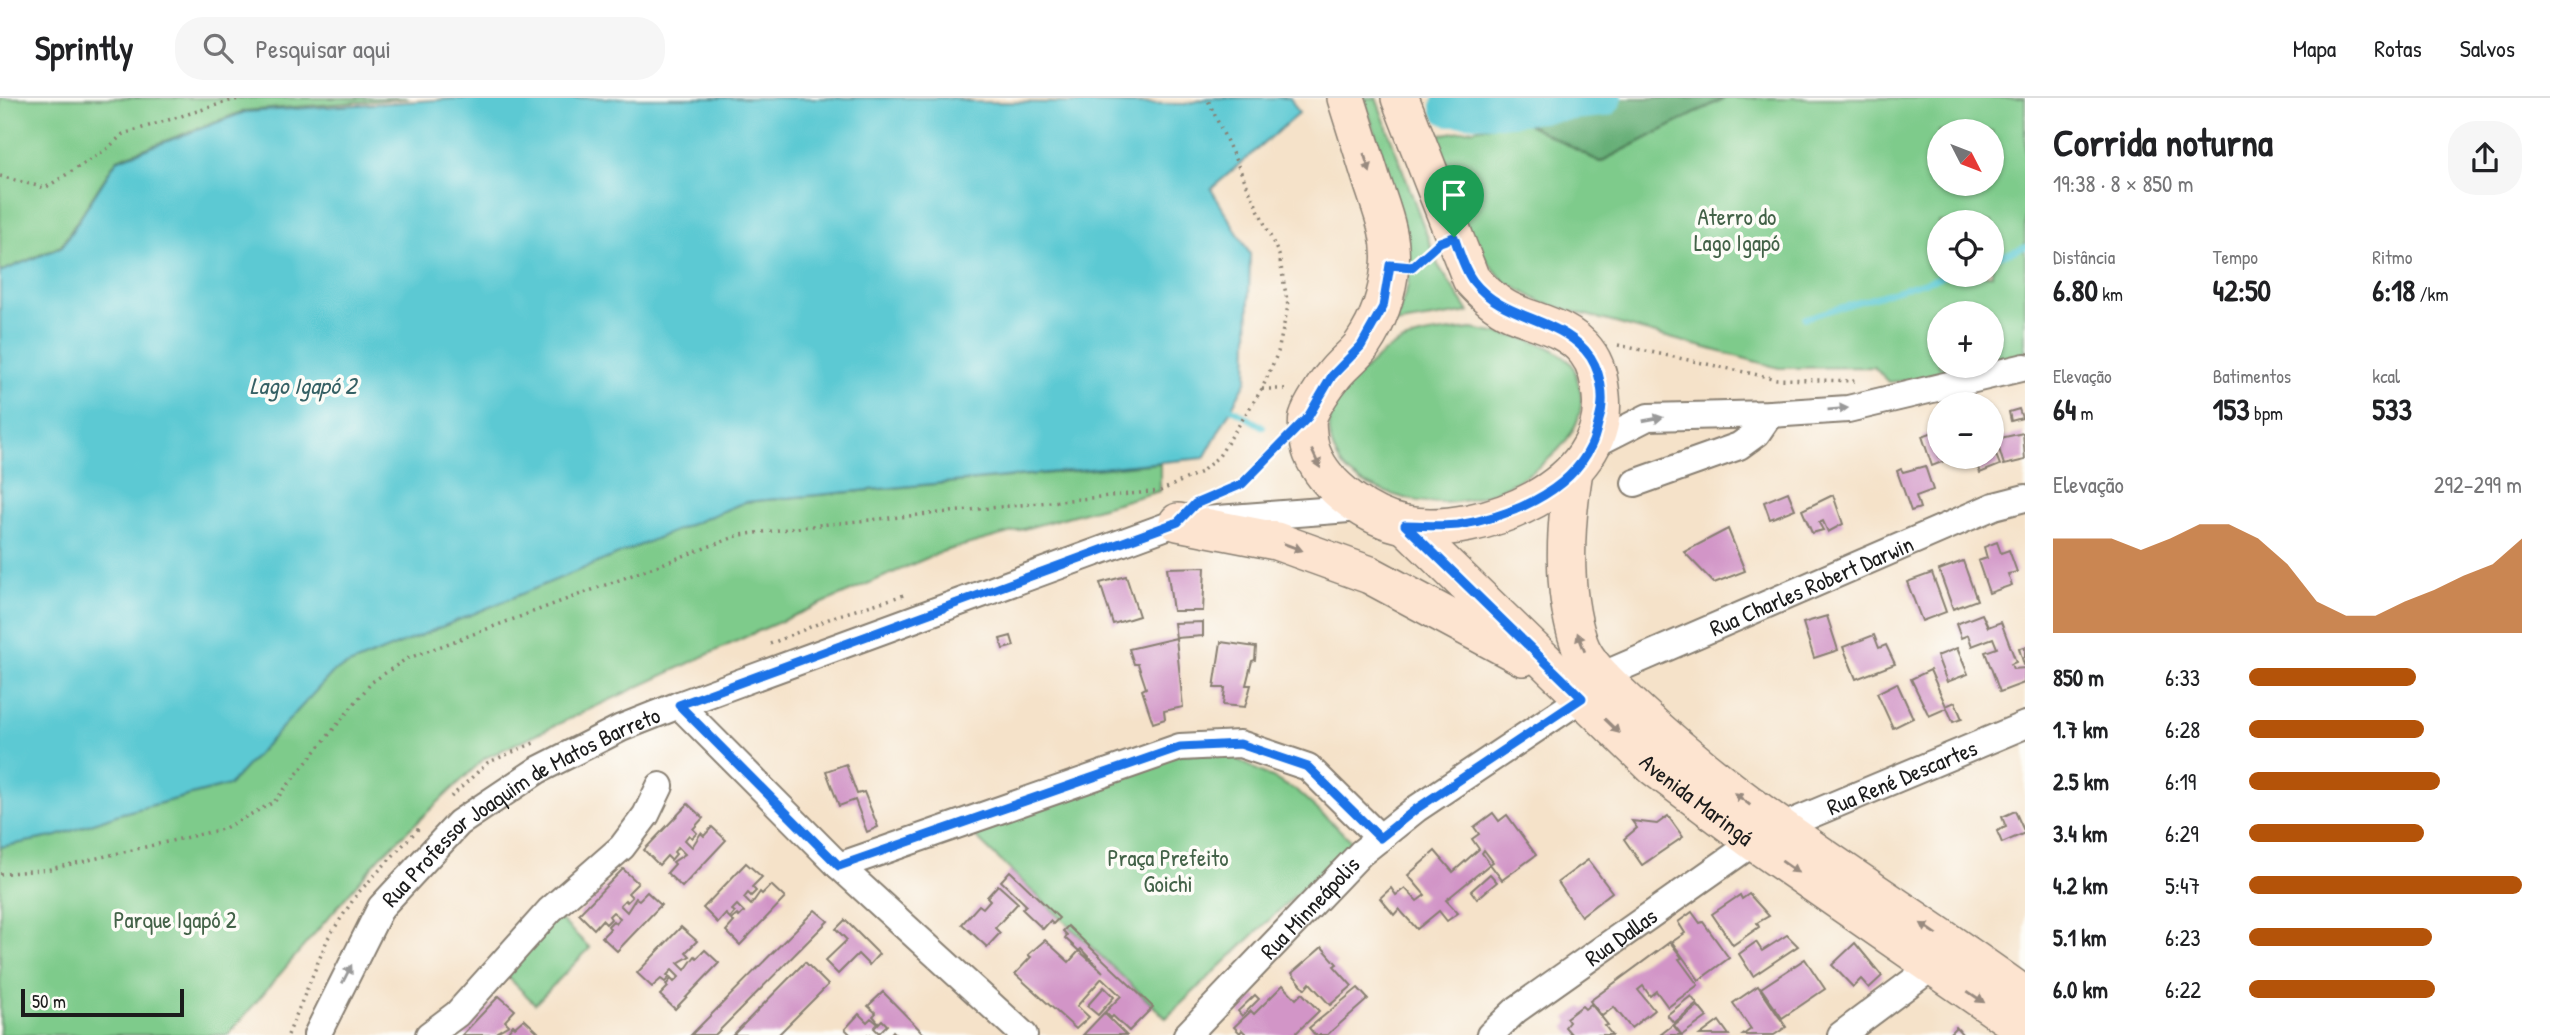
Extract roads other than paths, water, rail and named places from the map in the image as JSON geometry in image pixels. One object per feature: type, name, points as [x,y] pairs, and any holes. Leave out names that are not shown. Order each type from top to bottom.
[{"type":"main road","name":"Avenida Maringá","points":[[1346,98],[1390,238],[1390,265],[1383,307],[1361,346],[1332,376],[1308,417],[1311,452],[1327,481],[1362,508],[1405,525],[1582,684],[1654,767],[2019,983]]},
{"type":"main road","name":"Avenida Maringá","points":[[1400,98],[1471,279],[1486,295],[1510,311],[1568,335],[1586,351],[1598,372],[1602,409],[1583,458],[1566,520],[1567,581],[1579,645],[1582,684]]},
{"type":"main road","name":"Avenida Maringá","points":[[1405,525],[1456,525],[1500,516],[1545,495],[1583,458]]},
{"type":"main road","points":[[1178,522],[1276,541],[1370,575],[1582,684]]},
{"type":"main road","name":"Avenida Maringá","points":[[1766,835],[1932,967],[2025,1030]]},
{"type":"street","points":[[1583,458],[1648,417],[1848,409],[2025,367]]},
{"type":"street","points":[[1635,483],[1739,446],[1757,433],[1770,414]]},
{"type":"street","name":"Rua Charles Robert Darwin","points":[[1582,684],[1994,506],[2025,498]]},
{"type":"street","name":"Rua Professor Joaquim de Matos Barreto","points":[[317,1034],[381,907],[459,823],[538,770],[621,728],[1178,522],[1362,508]]},
{"type":"street","name":"Rua Minneápolis","points":[[1187,1035],[1361,853],[1582,684]]},
{"type":"street","points":[[679,705],[839,866],[1022,1034]]},
{"type":"street","name":"Rua René Descartes","points":[[1766,835],[2025,725]]},
{"type":"street","points":[[839,866],[1180,747],[1216,745],[1240,744],[1308,767],[1380,838]]},
{"type":"street","points":[[429,1035],[457,1014],[550,910],[622,847],[646,815],[660,786]]},
{"type":"street","name":"Rua Dallas","points":[[1490,1035],[1516,1010],[1766,835]]},
{"type":"street","points":[[1841,1035],[1932,967]]},
{"type":"water","name":"Lago Igapó 2","points":[[468,98],[954,98],[971,102],[1185,104],[1209,98],[1290,98],[1299,113],[1211,189],[1250,254],[1247,380],[1204,458],[745,502],[334,671],[229,785],[119,814],[57,836],[0,847],[0,272],[62,247],[117,160],[245,112]]},
{"type":"waterway","points":[[1450,107],[1499,108],[1603,98]]},
{"type":"waterway","points":[[2004,255],[2025,247]]},
{"type":"waterway","points":[[1805,318],[1927,281]]},
{"type":"waterway","points":[[1226,405],[1263,427]]},
{"type":"park label","name":"Aterro do Lago Igapó","points":[[1737,229]]},
{"type":"park label","name":"Praça Prefeito Goichi","points":[[1168,870]]},
{"type":"park label","name":"Parque Igapó 2","points":[[175,919]]}]
